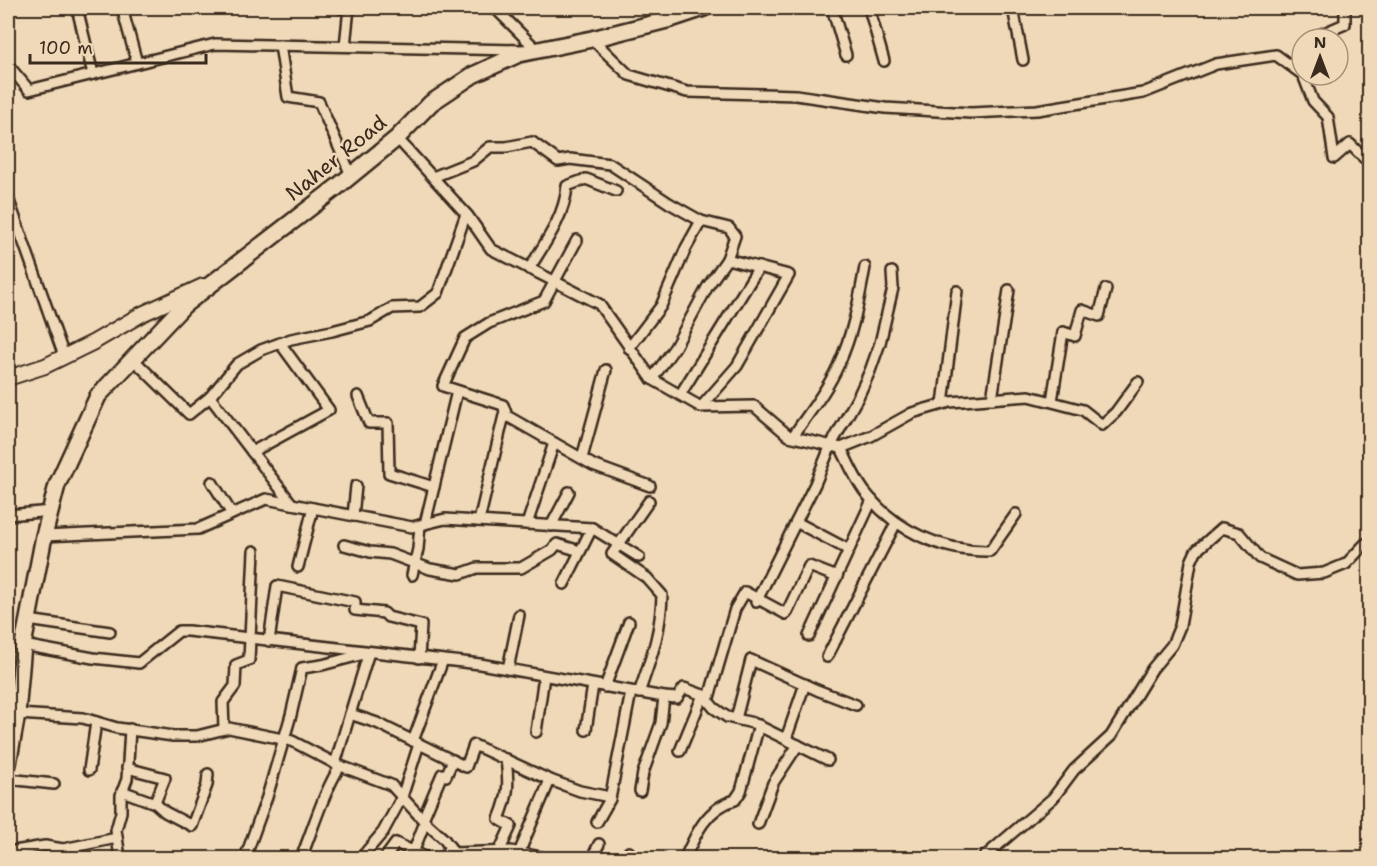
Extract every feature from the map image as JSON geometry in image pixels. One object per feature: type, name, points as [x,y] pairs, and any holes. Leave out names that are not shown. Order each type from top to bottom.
[{"type":"main road","name":"Naher Road","points":[[8,378],[45,366],[142,314],[211,282],[397,138],[431,104],[473,75],[519,54],[592,39],[704,8]]},
{"type":"main road","points":[[8,764],[12,714],[23,645],[44,536],[57,485],[98,396],[184,305],[211,282]]},
{"type":"street","points":[[77,8],[93,74]]},
{"type":"street","points":[[122,8],[137,63]]},
{"type":"street","points":[[341,8],[349,8],[345,46]]},
{"type":"street","points":[[488,8],[496,9],[537,50]]},
{"type":"street","points":[[655,8],[671,19]]},
{"type":"street","points":[[832,8],[846,55]]},
{"type":"street","points":[[869,8],[884,61]]},
{"type":"street","points":[[1013,8],[1023,60]]},
{"type":"street","points":[[1338,27],[1345,24],[1345,8]]},
{"type":"street","points":[[592,39],[629,75],[687,92],[796,95],[885,108],[971,113],[1037,110],[1143,93],[1216,64],[1276,55],[1290,65]]},
{"type":"street","points":[[8,65],[29,90],[215,44],[537,50]]},
{"type":"street","points":[[280,45],[288,97],[319,102],[351,175]]},
{"type":"street","points":[[1308,87],[1313,101],[1328,117],[1334,158],[1350,144],[1370,164]]},
{"type":"street","points":[[397,138],[466,214],[491,249],[598,304],[652,379],[701,407],[754,406],[789,436],[836,446],[871,436],[912,413],[943,404],[1029,396],[1083,410],[1102,425],[1116,412],[1138,381]]},
{"type":"street","points":[[433,177],[472,161],[490,147],[506,147],[532,142],[558,161],[570,159],[610,164],[701,221],[729,228],[735,236],[727,259],[708,286],[675,347],[652,379]]},
{"type":"street","points":[[529,269],[566,203],[567,186],[586,179],[616,191]]},
{"type":"street","points":[[8,198],[64,356]]},
{"type":"street","points":[[133,359],[189,414],[210,397],[237,364],[261,350],[279,343],[369,321],[392,308],[420,307],[438,293],[466,214]]},
{"type":"street","points":[[629,348],[661,306],[686,248],[701,221]]},
{"type":"street","points":[[577,240],[544,302],[489,323],[465,338],[443,386],[503,405],[507,416],[593,465],[650,486]]},
{"type":"street","points":[[701,407],[737,366],[789,275],[727,259]]},
{"type":"street","points":[[680,395],[759,267]]},
{"type":"street","points":[[793,436],[838,368],[859,304],[865,267]]},
{"type":"street","points":[[757,601],[858,398],[880,343],[892,288],[892,272]]},
{"type":"street","points":[[1052,401],[1063,332],[1075,336],[1082,310],[1099,316],[1106,289]]},
{"type":"street","points":[[992,399],[1009,290]]},
{"type":"street","points":[[943,404],[957,291]]},
{"type":"street","points":[[252,452],[329,410],[279,343]]},
{"type":"street","points":[[582,458],[606,370]]},
{"type":"street","points":[[412,575],[422,524],[434,487],[457,391]]},
{"type":"street","points":[[358,396],[369,423],[388,423],[389,473],[434,487]]},
{"type":"street","points":[[210,397],[292,504]]},
{"type":"street","points":[[479,521],[505,411]]},
{"type":"street","points":[[527,524],[554,443]]},
{"type":"street","points":[[836,446],[872,500],[896,523],[925,538],[954,548],[990,551],[1016,514]]},
{"type":"street","points":[[212,482],[232,514]]},
{"type":"street","points":[[353,516],[356,486]]},
{"type":"street","points":[[551,526],[569,492]]},
{"type":"street","points":[[44,536],[198,529],[266,499],[412,527],[445,519],[592,528],[639,557]]},
{"type":"street","points":[[809,636],[872,500]]},
{"type":"street","points":[[597,822],[610,797],[635,693],[653,655],[662,622],[662,595],[647,578],[612,554],[649,501]]},
{"type":"street","points":[[298,567],[313,508]]},
{"type":"street","points":[[8,515],[51,511]]},
{"type":"street","points":[[796,522],[849,550]]},
{"type":"street","points":[[827,657],[896,523]]},
{"type":"street","points":[[564,584],[592,528]]},
{"type":"street","points":[[983,858],[1053,798],[1074,770],[1111,736],[1152,669],[1172,645],[1180,626],[1191,562],[1196,551],[1222,528],[1239,533],[1260,558],[1297,575],[1324,573],[1346,564],[1365,544],[1370,542]]},
{"type":"street","points":[[344,545],[370,552],[390,554],[430,568],[460,574],[477,568],[521,568],[552,550],[557,544],[580,551]]},
{"type":"street","points":[[224,729],[223,702],[234,686],[236,665],[249,660],[252,639],[254,551]]},
{"type":"street","points":[[680,751],[705,698],[735,609],[746,592],[757,601],[786,614],[809,566],[837,577]]},
{"type":"street","points":[[269,641],[277,586],[355,602],[355,610],[384,613],[388,617],[422,625],[419,658]]},
{"type":"street","points":[[508,669],[519,615]]},
{"type":"street","points":[[28,620],[110,632]]},
{"type":"street","points":[[605,687],[629,622]]},
{"type":"street","points":[[23,645],[93,658],[139,663],[179,631],[443,660],[508,669],[664,697],[678,698],[684,688],[705,698],[728,717],[759,725],[828,760]]},
{"type":"street","points":[[301,858],[317,810],[338,765],[350,714],[369,652]]},
{"type":"street","points":[[245,858],[259,823],[302,668],[369,652]]},
{"type":"street","points":[[361,858],[383,832],[402,797],[416,743],[443,660]]},
{"type":"street","points":[[736,719],[751,660],[856,705]]},
{"type":"street","points":[[536,732],[544,676]]},
{"type":"street","points":[[786,739],[805,684]]},
{"type":"street","points":[[586,730],[593,685]]},
{"type":"street","points":[[640,791],[643,773],[661,723],[664,697]]},
{"type":"street","points":[[12,714],[83,718],[173,736],[197,736],[229,728],[292,741],[338,765],[391,785],[444,839],[454,853],[485,856],[499,852],[519,853],[544,858]]},
{"type":"street","points":[[350,714],[377,723],[466,767],[474,745],[550,780],[580,791],[610,797]]},
{"type":"street","points":[[89,770],[96,722]]},
{"type":"street","points":[[685,858],[707,816],[723,804],[735,800],[741,791],[759,725]]},
{"type":"street","points":[[120,858],[116,830],[121,812],[122,791],[127,779],[130,729]]},
{"type":"street","points":[[758,824],[773,783],[798,745]]},
{"type":"street","points":[[499,852],[511,826],[499,819],[507,799],[509,786],[506,759]]},
{"type":"street","points":[[413,856],[442,774],[446,776],[453,760]]},
{"type":"street","points":[[127,768],[165,778],[155,803]]},
{"type":"street","points":[[122,791],[155,803],[165,812],[192,826],[207,785],[208,774]]},
{"type":"street","points":[[8,779],[54,784]]},
{"type":"street","points":[[519,853],[550,780]]},
{"type":"street","points":[[8,852],[45,846],[63,849],[117,838]]},
{"type":"street","points":[[385,858],[396,843],[413,856],[427,858]]},
{"type":"street","points":[[592,858],[599,844]]},
{"type":"street","points":[[444,858],[450,847]]}]
